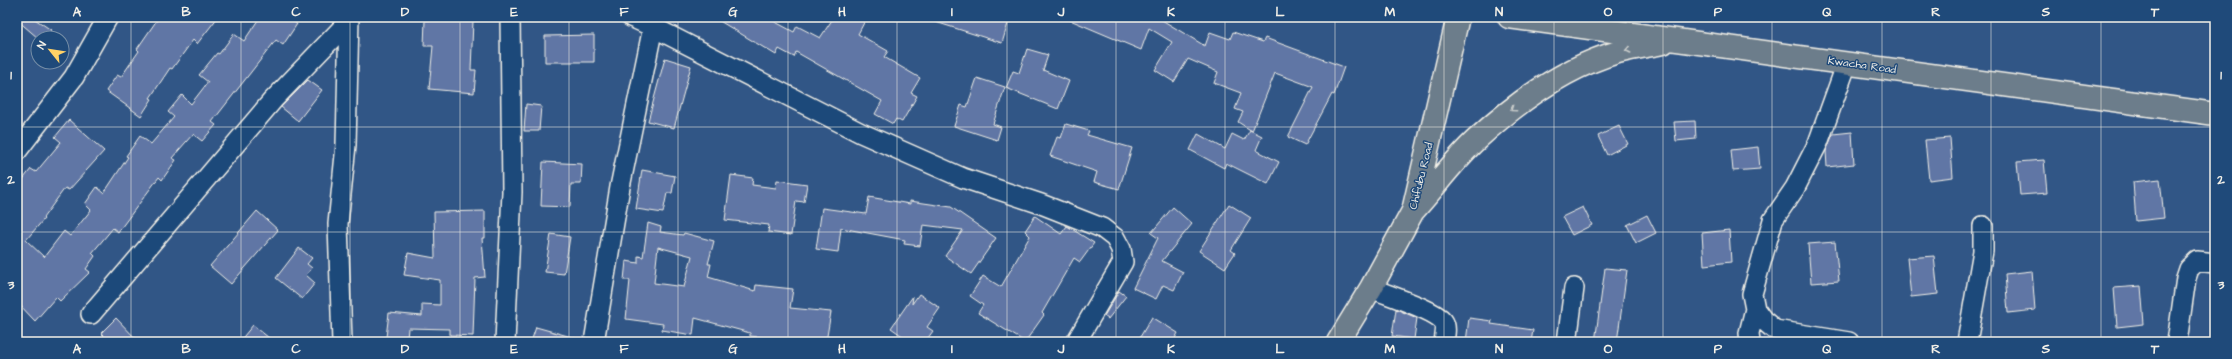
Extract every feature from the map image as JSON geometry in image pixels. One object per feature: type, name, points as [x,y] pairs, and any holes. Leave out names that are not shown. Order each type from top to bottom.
[{"type":"main road","name":"Chifubu Road","points":[[1338,342],[1371,288],[1413,212],[1458,17]]},
{"type":"main road","name":"Kwacha Road","points":[[1508,17],[2215,114]]},
{"type":"main road","points":[[1413,212],[1476,140],[1504,116],[1555,80],[1585,65],[1618,52],[1680,40]]},
{"type":"street","points":[[17,151],[74,77],[108,17]]},
{"type":"street","points":[[505,342],[512,192],[510,17]]},
{"type":"street","points":[[631,17],[734,67],[861,133],[963,178],[1041,204],[1102,228],[1118,244],[1121,249],[1123,262],[1076,342]]},
{"type":"street","points":[[91,314],[273,100],[348,20]]},
{"type":"street","points":[[342,342],[338,224],[346,145],[348,20]]},
{"type":"street","points":[[594,342],[620,187],[653,27]]},
{"type":"street","points":[[1847,63],[1818,143],[1795,188],[1773,220],[1752,294],[1755,309],[1763,320],[1775,330],[1849,342]]},
{"type":"street","points":[[1967,342],[1983,251],[1983,226]]},
{"type":"street","points":[[2177,342],[2186,278],[2189,269],[2197,261],[2215,263]]},
{"type":"street","points":[[1371,288],[1433,314],[1444,321],[1446,331],[1444,342]]},
{"type":"street","points":[[1567,342],[1574,288]]},
{"type":"street","points":[[1750,342],[1749,333],[1755,309]]},
{"type":"building","points":[[17,17],[32,17],[51,30],[30,31],[17,20]]},
{"type":"building","points":[[159,17],[218,17],[197,44],[193,40],[172,69],[170,68],[150,98],[152,99],[141,116],[106,91],[117,75],[121,77],[139,51],[137,49]]},
{"type":"building","points":[[260,17],[286,17],[297,24],[283,45],[276,40],[212,122],[216,125],[202,141],[193,134],[172,158],[176,160],[162,180],[159,177],[118,232],[113,228],[92,253],[95,256],[86,269],[90,272],[60,301],[56,297],[35,321],[17,302],[17,187],[31,169],[36,172],[61,142],[55,137],[69,120],[104,151],[69,190],[65,188],[43,218],[44,219],[26,240],[44,257],[64,231],[70,236],[91,210],[85,204],[97,187],[104,193],[140,136],[151,144],[174,117],[168,112],[182,95],[191,104],[208,82],[199,75],[217,53],[219,54],[234,34],[244,41]]},
{"type":"building","points":[[713,17],[766,17],[794,32],[797,26],[820,38],[834,17],[867,17],[858,34],[888,51],[884,57],[920,78],[911,93],[917,96],[902,122],[896,119],[893,124],[875,114],[882,101],[796,52],[794,57],[779,49],[776,55]]},
{"type":"building","points":[[927,17],[1010,17],[1002,43],[926,19]]},
{"type":"building","points":[[1063,17],[1157,17],[1205,46],[1210,32],[1230,39],[1233,32],[1263,42],[1265,38],[1344,67],[1334,95],[1332,94],[1305,145],[1288,137],[1313,87],[1275,73],[1252,131],[1238,122],[1243,112],[1235,109],[1241,93],[1214,83],[1218,72],[1188,59],[1174,82],[1155,70],[1172,42],[1149,28],[1141,50]]},
{"type":"building","points":[[425,20],[473,21],[471,70],[476,70],[474,93],[429,89],[433,46],[424,46]]},
{"type":"building","points":[[594,35],[594,62],[545,62],[545,36]]},
{"type":"building","points":[[1027,49],[1048,55],[1043,70],[1069,81],[1058,109],[1006,88],[1013,71],[1019,73]]},
{"type":"building","points":[[665,58],[691,66],[674,128],[648,121]]},
{"type":"building","points":[[977,78],[1005,87],[993,124],[1001,127],[997,140],[954,126],[961,105],[967,107]]},
{"type":"building","points":[[308,80],[322,90],[298,121],[281,107]]},
{"type":"building","points":[[526,104],[541,106],[539,131],[524,131]]},
{"type":"building","points":[[1695,121],[1696,139],[1676,141],[1674,122]]},
{"type":"building","points":[[1066,124],[1089,131],[1087,135],[1132,148],[1119,189],[1094,182],[1097,172],[1050,156],[1057,137],[1061,138]]},
{"type":"building","points":[[1619,126],[1628,144],[1607,155],[1598,136]]},
{"type":"building","points":[[1250,130],[1262,136],[1256,150],[1279,162],[1268,184],[1226,163],[1224,168],[1190,150],[1198,134],[1225,149],[1232,134],[1244,140]]},
{"type":"building","points":[[1852,132],[1854,164],[1827,167],[1826,151],[1833,134]]},
{"type":"building","points":[[1950,138],[1953,177],[1929,180],[1925,140]]},
{"type":"building","points":[[1758,147],[1760,169],[1733,171],[1731,150]]},
{"type":"building","points":[[2044,160],[2047,193],[2020,195],[2017,162]]},
{"type":"building","points":[[543,162],[582,164],[581,184],[571,184],[570,207],[541,206]]},
{"type":"building","points":[[642,170],[675,176],[672,193],[667,193],[663,213],[636,209]]},
{"type":"building","points":[[731,175],[753,178],[752,185],[776,188],[777,180],[807,184],[804,202],[796,201],[791,235],[768,232],[769,225],[725,220]]},
{"type":"building","points":[[2160,179],[2164,218],[2136,221],[2133,182]]},
{"type":"building","points":[[869,197],[910,204],[910,201],[951,207],[996,238],[971,274],[945,256],[963,230],[923,225],[920,246],[904,244],[905,240],[841,228],[838,252],[816,249],[822,208],[866,214]]},
{"type":"building","points":[[1229,204],[1251,218],[1231,250],[1235,253],[1225,268],[1199,251]]},
{"type":"building","points":[[1173,207],[1192,224],[1162,261],[1183,272],[1174,290],[1163,285],[1156,299],[1133,288],[1158,238],[1151,233]]},
{"type":"building","points":[[1583,207],[1592,225],[1572,235],[1562,217]]},
{"type":"building","points":[[257,211],[278,230],[231,284],[210,266]]},
{"type":"building","points":[[485,211],[485,238],[482,238],[485,277],[475,278],[473,336],[450,335],[450,329],[408,328],[407,339],[386,337],[389,313],[422,316],[422,304],[440,305],[440,280],[404,275],[408,253],[435,258],[434,212]]},
{"type":"building","points":[[1647,215],[1656,233],[1636,243],[1627,225]]},
{"type":"building","points":[[1035,216],[1061,234],[1067,226],[1094,243],[1080,262],[1074,258],[1042,313],[1044,315],[1025,342],[978,313],[983,305],[970,296],[983,276],[1001,287],[1030,236],[1025,231]]},
{"type":"building","points":[[648,223],[661,227],[660,232],[683,235],[684,233],[714,241],[708,264],[711,264],[708,277],[755,291],[756,285],[793,289],[790,308],[831,312],[826,342],[802,342],[750,336],[750,333],[695,318],[693,335],[662,330],[663,324],[626,319],[630,280],[624,280],[626,261],[638,263],[638,256],[643,257]],"holes":[[[658,247],[692,256],[684,287],[654,283]]]},
{"type":"building","points":[[1729,230],[1731,262],[1704,265],[1702,233]]},
{"type":"building","points":[[551,234],[570,237],[564,274],[545,272]]},
{"type":"building","points":[[1835,242],[1839,281],[1811,283],[1808,244]]},
{"type":"building","points":[[299,248],[312,258],[307,264],[312,268],[306,275],[315,283],[302,299],[276,278]]},
{"type":"building","points":[[1934,256],[1938,294],[1911,297],[1907,258]]},
{"type":"building","points":[[1605,268],[1627,270],[1617,342],[1595,342]]},
{"type":"building","points":[[2032,271],[2035,310],[2008,313],[2005,274]]},
{"type":"building","points":[[2141,286],[2144,324],[2117,327],[2114,288]]},
{"type":"building","points":[[1119,291],[1126,296],[1108,319],[1104,316]]},
{"type":"building","points":[[919,294],[940,308],[927,327],[933,331],[925,342],[911,342],[891,328],[913,296],[912,304]]},
{"type":"building","points":[[1396,309],[1417,318],[1414,339],[1392,336]]},
{"type":"building","points":[[1152,317],[1178,333],[1173,342],[1137,342]]},
{"type":"building","points":[[116,318],[139,342],[110,342],[101,333]]},
{"type":"building","points":[[1469,318],[1492,321],[1491,324],[1533,330],[1531,342],[1466,342]]},
{"type":"building","points":[[253,325],[274,342],[239,342]]},
{"type":"building","points":[[536,327],[575,338],[575,342],[531,342]]}]
